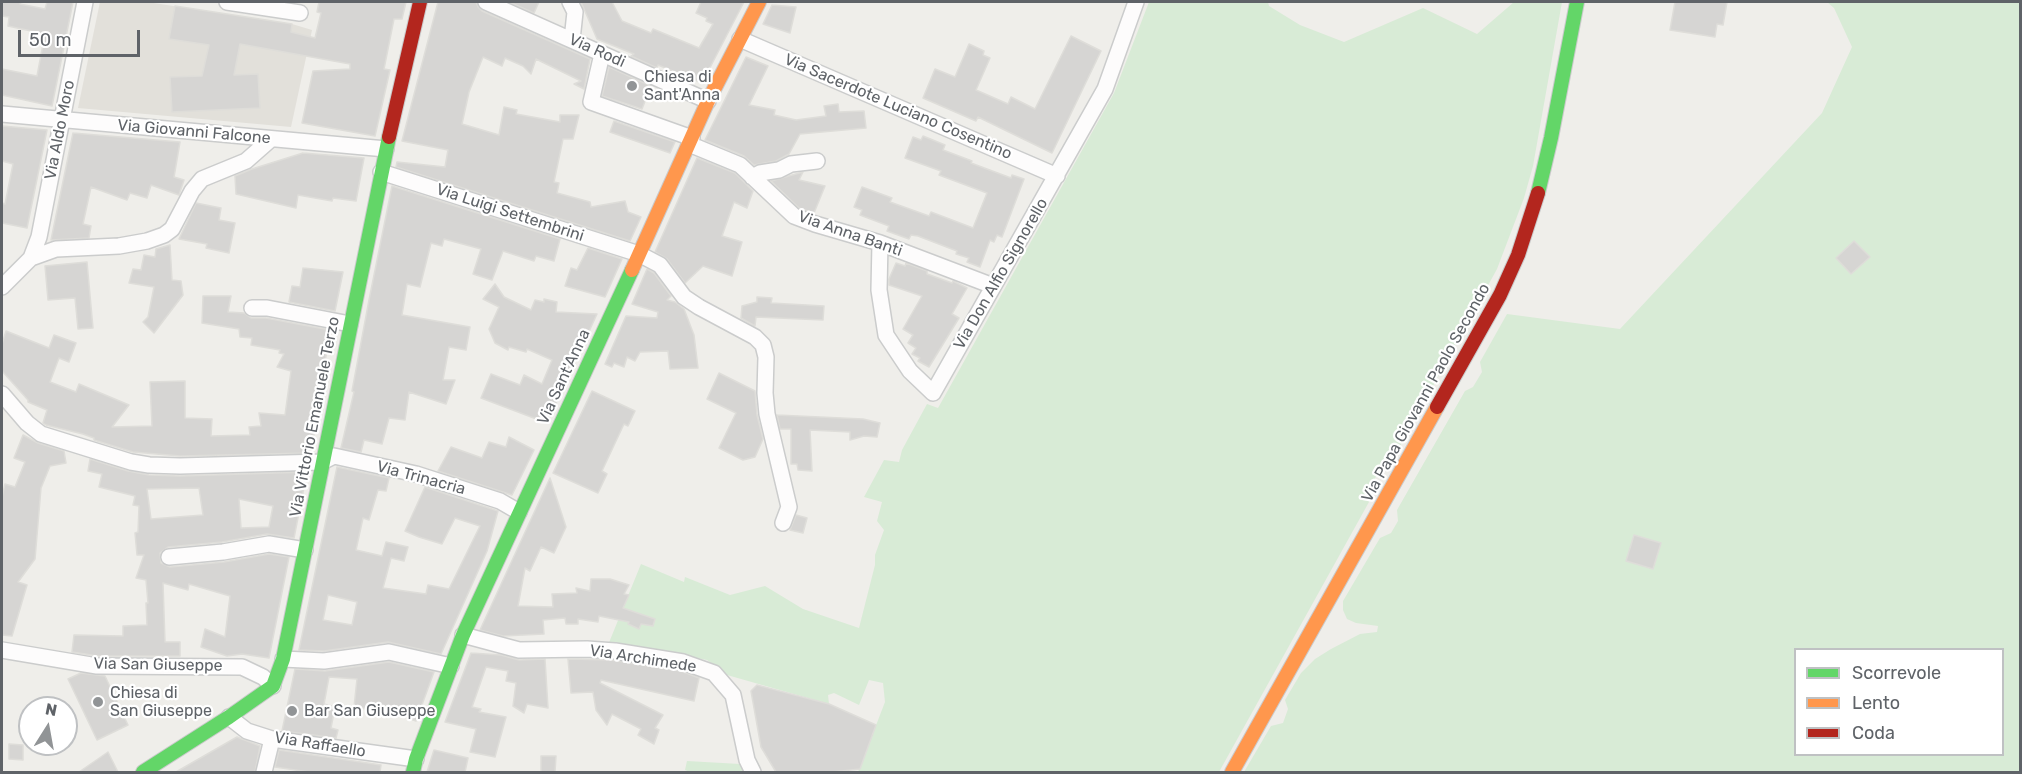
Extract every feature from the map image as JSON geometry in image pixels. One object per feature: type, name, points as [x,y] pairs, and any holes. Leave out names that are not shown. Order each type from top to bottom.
[{"type":"street","name":"Via Aldo Moro","points":[[31,258],[39,237],[85,2]]},
{"type":"street","points":[[227,2],[300,13]]},
{"type":"street","name":"Via Vittorio Emanuele Terzo","points":[[273,686],[283,659],[381,172],[420,2]]},
{"type":"street","name":"Via Rodi","points":[[486,2],[708,101]]},
{"type":"street","points":[[570,2],[575,12],[572,40]]},
{"type":"street","name":"Via Sant'Anna","points":[[414,766],[463,635],[591,362],[708,101],[759,2]]},
{"type":"street","name":"Via Don Alfio Signorello","points":[[880,243],[879,290],[886,335],[910,371],[933,393],[1105,89],[1136,2]]},
{"type":"street","name":"Via Papa Giovanni Paolo Secondo","points":[[1232,772],[1500,295],[1518,255],[1533,213],[1551,138],[1577,2]]},
{"type":"street","name":"Via Sacerdote Luciano Cosentino","points":[[740,39],[1057,176]]},
{"type":"street","name":"Via Anna Banti","points":[[602,54],[591,102],[690,141],[740,165],[794,216],[880,243],[993,286]]},
{"type":"street","name":"Via Giovanni Falcone","points":[[2,114],[386,149]]},
{"type":"street","points":[[2,287],[31,258],[56,249],[119,246],[164,235],[172,229],[192,191],[202,179],[246,161],[271,140]]},
{"type":"street","points":[[756,182],[760,173],[779,170],[791,164],[817,161]]},
{"type":"street","name":"Via Luigi Settembrini","points":[[381,172],[639,254],[660,265],[684,297],[754,337],[763,345],[766,357],[767,414],[789,507],[783,523]]},
{"type":"street","points":[[252,308],[267,308],[350,324]]},
{"type":"street","name":"Via Trinacria","points":[[2,394],[27,423],[41,434],[131,462],[180,466],[322,462],[334,456],[416,474],[500,501],[519,512]]},
{"type":"street","points":[[169,557],[223,552],[269,544],[305,550]]},
{"type":"street","name":"Via Archimede","points":[[463,635],[519,650],[615,651],[683,662],[714,673],[733,695],[747,760],[753,772]]},
{"type":"street","name":"Via San Giuseppe","points":[[2,650],[97,666],[242,667],[263,677],[273,686]]},
{"type":"street","points":[[283,659],[324,661],[389,652],[451,666]]},
{"type":"street","points":[[143,772],[273,686]]},
{"type":"street","name":"Via Raffaello","points":[[229,717],[247,731],[272,739],[414,766]]},
{"type":"street","points":[[264,772],[272,739]]},
{"type":"shaded area","points":[[100,2],[147,2],[292,24],[312,30],[291,127],[78,108]]},
{"type":"green space","points":[[1149,2],[1268,2],[1269,6],[1300,25],[1344,42],[1423,8],[1477,34],[1514,2],[1562,2],[1533,166],[1524,198],[1497,269],[1393,459],[1388,457],[1374,480],[1379,484],[1219,772],[858,772],[885,702],[883,683],[869,680],[859,705],[834,693],[828,695],[829,704],[727,675],[707,660],[662,651],[608,645],[641,564],[684,582],[685,577],[730,595],[765,586],[803,609],[859,628],[875,565],[875,555],[884,530],[877,521],[882,502],[864,497],[884,460],[899,462],[902,450],[927,404],[938,408],[1114,93]]},
{"type":"green space","points":[[1827,2],[2020,2],[2020,772],[1244,772],[1271,726],[1283,723],[1288,709],[1285,700],[1301,673],[1315,659],[1331,649],[1360,634],[1377,632],[1378,626],[1356,623],[1347,619],[1343,610],[1343,601],[1380,538],[1391,533],[1398,521],[1397,510],[1465,391],[1473,387],[1482,372],[1480,362],[1507,314],[1620,329],[1822,113],[1852,47],[1834,8]]},
{"type":"green space","points":[[687,761],[740,764],[744,772],[690,772],[685,770]]},
{"type":"building","points":[[2,2],[21,2],[20,4],[45,9],[47,2],[73,2],[52,106],[2,95],[2,69],[37,76],[45,34],[8,26],[9,17],[2,16]]},
{"type":"building","points":[[319,2],[406,2],[402,19],[394,19],[384,69],[390,70],[375,136],[302,123],[313,71],[350,69],[350,64],[240,44],[234,75],[258,74],[260,108],[172,112],[170,77],[202,76],[209,45],[169,39],[175,6],[292,24],[291,32],[315,38],[321,13],[317,12]]},
{"type":"building","points":[[438,2],[476,2],[482,11],[590,59],[584,89],[574,84],[581,81],[536,59],[531,74],[523,66],[505,58],[502,66],[483,57],[469,92],[462,124],[499,135],[504,107],[517,110],[516,114],[560,122],[560,115],[579,115],[573,139],[563,139],[554,182],[559,183],[557,193],[590,202],[591,207],[625,201],[628,212],[641,217],[630,241],[396,167],[397,162],[445,167],[448,150],[402,141]]},
{"type":"building","points":[[509,2],[539,2],[534,13]]},
{"type":"building","points":[[581,2],[612,2],[622,21],[651,33],[653,29],[699,48],[713,24],[696,13],[701,2],[744,2],[702,83],[658,65],[657,68],[631,56],[634,54],[597,39]]},
{"type":"building","points":[[1675,2],[1727,2],[1723,25],[1717,24],[1715,37],[1670,30]]},
{"type":"building","points":[[772,5],[796,7],[790,33],[763,24]]},
{"type":"building","points":[[1071,36],[1101,51],[1052,153],[978,117],[976,121],[923,98],[935,69],[955,77],[969,44],[984,51],[983,55],[990,58],[976,90],[1008,104],[1011,97],[1035,109]]},
{"type":"building","points":[[746,57],[768,66],[749,105],[775,110],[774,115],[796,120],[826,116],[824,106],[838,104],[839,112],[864,111],[866,128],[800,134],[789,154],[776,161],[754,165],[744,156],[705,140]]},
{"type":"building","name":"Chiesa di Sant'Anna","points":[[609,67],[651,86],[642,109],[602,96]]},
{"type":"building","points":[[614,121],[675,142],[670,153],[610,132]]},
{"type":"building","points":[[2,126],[47,130],[27,228],[2,223],[2,203],[5,204],[13,164],[2,161]]},
{"type":"building","points":[[73,133],[180,142],[174,177],[184,180],[179,195],[151,185],[147,198],[130,193],[127,200],[91,187],[83,224],[91,226],[89,238],[51,240]]},
{"type":"building","points":[[923,136],[945,145],[943,150],[972,161],[971,163],[1011,178],[1012,175],[1024,179],[1002,237],[997,235],[994,242],[990,240],[980,267],[967,262],[969,258],[956,254],[957,251],[918,236],[911,235],[909,239],[887,231],[889,226],[860,215],[862,210],[854,207],[862,187],[892,198],[890,202],[929,216],[931,212],[973,228],[987,193],[939,175],[941,171],[905,158],[913,137],[921,140]]},
{"type":"building","points":[[303,153],[364,158],[356,201],[333,198],[332,201],[298,195],[296,208],[236,194],[235,176]]},
{"type":"building","points":[[697,158],[735,173],[753,191],[747,208],[734,202],[722,236],[742,242],[732,276],[703,266],[685,283],[667,259],[655,252]]},
{"type":"building","points":[[803,172],[799,180],[825,186],[814,213],[799,208],[771,181]]},
{"type":"building","points":[[392,186],[560,239],[554,261],[536,256],[534,261],[503,251],[492,280],[473,274],[481,249],[444,239],[442,246],[431,243],[420,287],[407,284],[402,315],[470,327],[466,350],[449,347],[443,380],[455,380],[446,404],[409,392],[405,420],[389,418],[382,444],[364,440],[361,452],[341,448],[354,392],[352,391]]},
{"type":"building","points":[[196,203],[221,208],[219,220],[235,223],[229,253],[206,248],[207,244],[179,239]]},
{"type":"building","points":[[1854,241],[1870,257],[1851,274],[1836,258]]},
{"type":"building","points":[[170,245],[172,280],[181,281],[183,295],[154,333],[143,322],[148,317],[154,287],[129,283],[133,269],[141,270],[144,255],[155,257],[156,249]]},
{"type":"building","points":[[588,248],[622,259],[605,297],[565,286],[571,268],[577,270]]},
{"type":"building","points":[[87,262],[93,328],[78,329],[75,298],[48,300],[45,266]]},
{"type":"building","points":[[896,263],[905,266],[906,263],[927,271],[927,274],[952,283],[953,281],[967,288],[952,314],[959,318],[929,367],[918,361],[920,358],[912,354],[916,348],[908,343],[913,335],[903,329],[922,296],[889,285],[889,279]]},
{"type":"building","points":[[303,268],[343,272],[335,311],[289,302],[292,286],[300,287]]},
{"type":"building","points":[[647,269],[654,273],[671,296],[667,300],[675,302],[684,309],[694,335],[698,368],[670,369],[668,351],[640,352],[635,361],[627,357],[624,367],[614,363],[612,367],[605,364],[626,316],[657,318],[658,312],[632,304]]},
{"type":"building","points":[[495,284],[504,297],[531,310],[535,300],[544,302],[544,299],[557,302],[556,312],[597,314],[547,423],[481,398],[491,374],[520,385],[524,375],[542,384],[552,360],[527,349],[526,352],[509,347],[508,350],[495,343],[489,329],[499,307],[483,299]]},
{"type":"building","points":[[203,296],[231,296],[228,312],[244,313],[251,318],[266,318],[330,330],[311,453],[180,456],[133,452],[94,440],[83,434],[46,425],[43,423],[47,410],[28,402],[2,371],[2,344],[6,331],[49,348],[54,335],[76,343],[69,362],[59,358],[50,382],[76,392],[79,384],[129,405],[112,427],[152,426],[150,382],[185,381],[185,418],[212,419],[211,436],[250,435],[249,427],[261,426],[259,413],[285,415],[291,371],[277,367],[284,354],[279,353],[280,350],[251,345],[252,338],[240,337],[239,329],[202,323]]},
{"type":"building","points":[[757,297],[772,298],[771,303],[824,306],[823,320],[756,317],[755,326],[741,318],[742,306],[757,302]]},
{"type":"building","points":[[719,373],[755,391],[757,415],[763,439],[755,457],[743,460],[719,448],[736,413],[707,399]]},
{"type":"building","points":[[592,391],[635,411],[628,426],[624,424],[602,471],[607,474],[598,493],[553,473]]},
{"type":"building","points":[[777,415],[863,419],[880,423],[877,437],[864,436],[850,440],[850,432],[810,430],[812,471],[798,470],[797,464],[791,464],[791,429],[780,429]]},
{"type":"building","points":[[23,435],[38,443],[64,451],[66,463],[50,466],[41,488],[35,559],[18,582],[27,585],[12,636],[2,635],[2,497],[5,484],[15,487],[25,462],[14,458]]},
{"type":"building","points":[[509,437],[534,450],[512,495],[438,471],[451,447],[482,458],[489,442],[506,447]]},
{"type":"building","points":[[90,459],[149,475],[307,472],[294,538],[267,534],[222,542],[168,547],[160,553],[161,563],[170,567],[224,562],[269,554],[289,557],[269,658],[242,654],[227,656],[201,647],[205,629],[225,637],[230,596],[189,584],[188,590],[163,583],[165,642],[180,642],[180,656],[98,656],[72,652],[74,635],[123,636],[123,626],[147,625],[146,580],[136,578],[144,555],[137,555],[135,533],[138,532],[139,506],[133,505],[135,496],[99,487],[102,474],[88,471]],"holes":[[[199,488],[203,515],[151,519],[147,489]],[[239,499],[273,506],[269,527],[241,528]]]},
{"type":"building","points":[[337,467],[389,478],[386,491],[378,490],[369,520],[363,518],[356,550],[382,556],[386,542],[408,547],[404,561],[391,558],[383,588],[426,594],[428,585],[449,589],[480,526],[455,518],[442,544],[405,531],[425,487],[498,511],[487,551],[441,654],[388,642],[324,651],[299,650]],"holes":[[[328,595],[357,602],[352,625],[323,620]]]},
{"type":"building","points":[[550,478],[566,527],[554,553],[541,547],[530,571],[525,568],[518,606],[553,607],[552,594],[577,593],[576,588],[590,591],[591,579],[610,579],[629,585],[624,594],[629,595],[623,608],[655,619],[653,626],[641,624],[639,629],[628,624],[629,622],[599,616],[598,622],[578,619],[578,624],[566,624],[565,618],[543,620],[544,634],[503,636],[480,630]]},
{"type":"building","points":[[796,515],[807,518],[803,533],[790,530]]},
{"type":"building","points":[[1634,535],[1661,543],[1653,569],[1626,561]]},
{"type":"building","points":[[471,653],[501,655],[519,660],[545,659],[548,708],[527,704],[524,713],[513,706],[516,683],[506,681],[508,671],[486,667],[472,707],[481,709],[479,712],[506,717],[495,757],[470,752],[476,729],[445,722]]},
{"type":"building","points":[[568,659],[611,660],[681,671],[699,678],[694,701],[601,680],[600,683],[663,715],[655,728],[659,730],[654,744],[638,735],[641,729],[612,714],[607,725],[596,710],[593,692],[571,693]]},
{"type":"building","points":[[389,662],[434,672],[416,721],[396,714],[354,707],[357,679],[329,677],[324,704],[335,707],[331,728],[338,730],[336,738],[282,731],[295,669],[325,671]]},
{"type":"building","name":"Chiesa di San Giuseppe","points":[[81,673],[105,676],[128,725],[97,740],[68,679]]},
{"type":"building","points":[[757,685],[829,704],[876,725],[860,769],[832,772],[776,772],[761,747],[751,691]]},
{"type":"building","points":[[237,737],[260,746],[255,772],[176,772]]},
{"type":"building","points":[[9,744],[18,745],[18,756],[23,756],[23,760],[9,759]]},
{"type":"building","points":[[279,750],[381,765],[380,772],[309,772],[275,767]]},
{"type":"building","points":[[434,750],[468,758],[465,772],[427,772]]},
{"type":"building","points":[[108,752],[118,772],[79,772]]},
{"type":"building","points":[[541,756],[556,756],[555,772],[541,772]]},
{"type":"traffic: fast","points":[[1538,193],[1577,2]]},
{"type":"traffic: fast","points":[[143,772],[273,686],[283,659],[389,137]]},
{"type":"traffic: fast","points":[[413,772],[463,635],[632,270]]},
{"type":"traffic: slow","points":[[632,270],[708,101],[759,2]]},
{"type":"traffic: slow","points":[[1232,772],[1437,407]]},
{"type":"traffic: jam","points":[[389,137],[420,2]]},
{"type":"traffic: jam","points":[[1437,407],[1500,295],[1518,255],[1538,193]]},
{"type":"place","name":"Chiesa di Sant'Anna","points":[[632,86]]},
{"type":"place","name":"Chiesa di San Giuseppe","points":[[98,702]]},
{"type":"place","name":"Bar San Giuseppe","points":[[292,711]]}]
